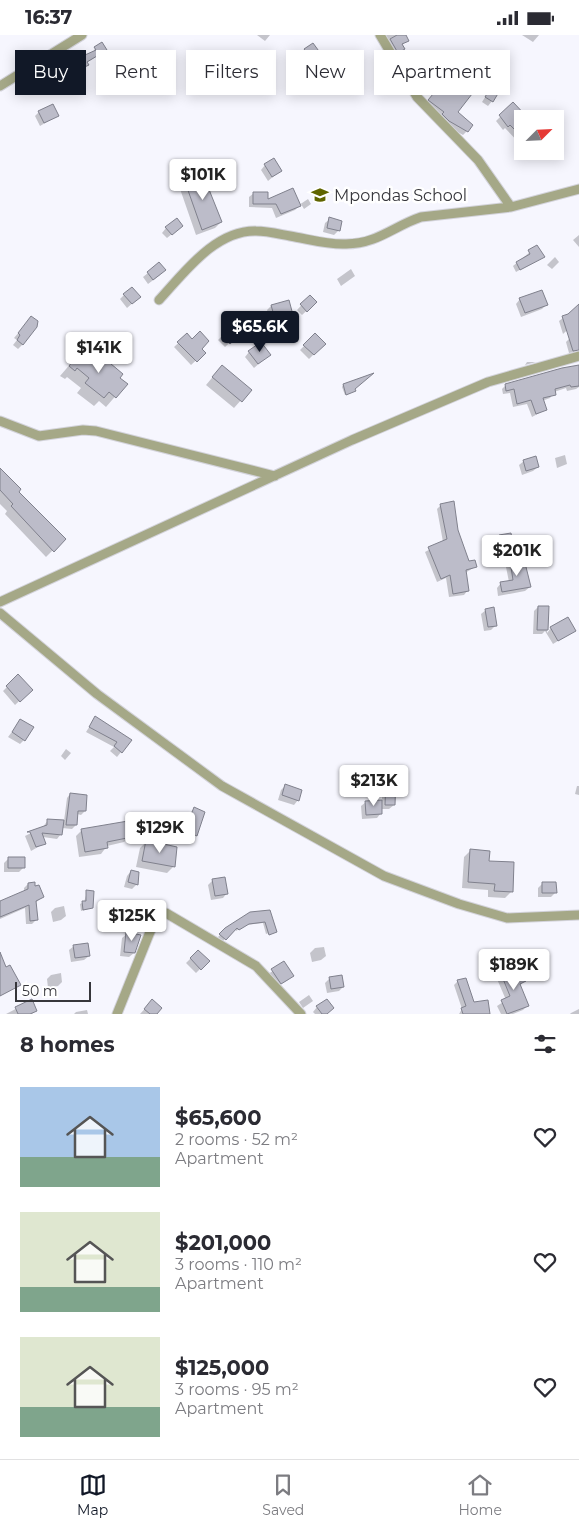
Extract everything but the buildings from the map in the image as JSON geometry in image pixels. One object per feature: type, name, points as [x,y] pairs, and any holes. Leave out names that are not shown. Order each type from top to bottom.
[{"type":"street","points":[[0,86],[82,35]]},
{"type":"street","points":[[380,35],[417,97],[478,160],[511,207]]},
{"type":"street","points":[[159,300],[201,256],[228,237],[237,234],[257,231],[346,244],[381,238],[406,223],[421,217],[511,207],[579,189]]},
{"type":"street","points":[[0,602],[352,440],[488,382],[579,356]]},
{"type":"street","points":[[0,421],[39,436],[84,430],[96,431],[275,475]]},
{"type":"street","points":[[0,613],[97,694],[222,786],[384,876],[459,904],[507,918],[579,915]]},
{"type":"street","points":[[117,1014],[157,917],[166,913],[256,966],[301,1014]]},
{"type":"place","name":"Mpondas School","points":[[320,195]]}]
